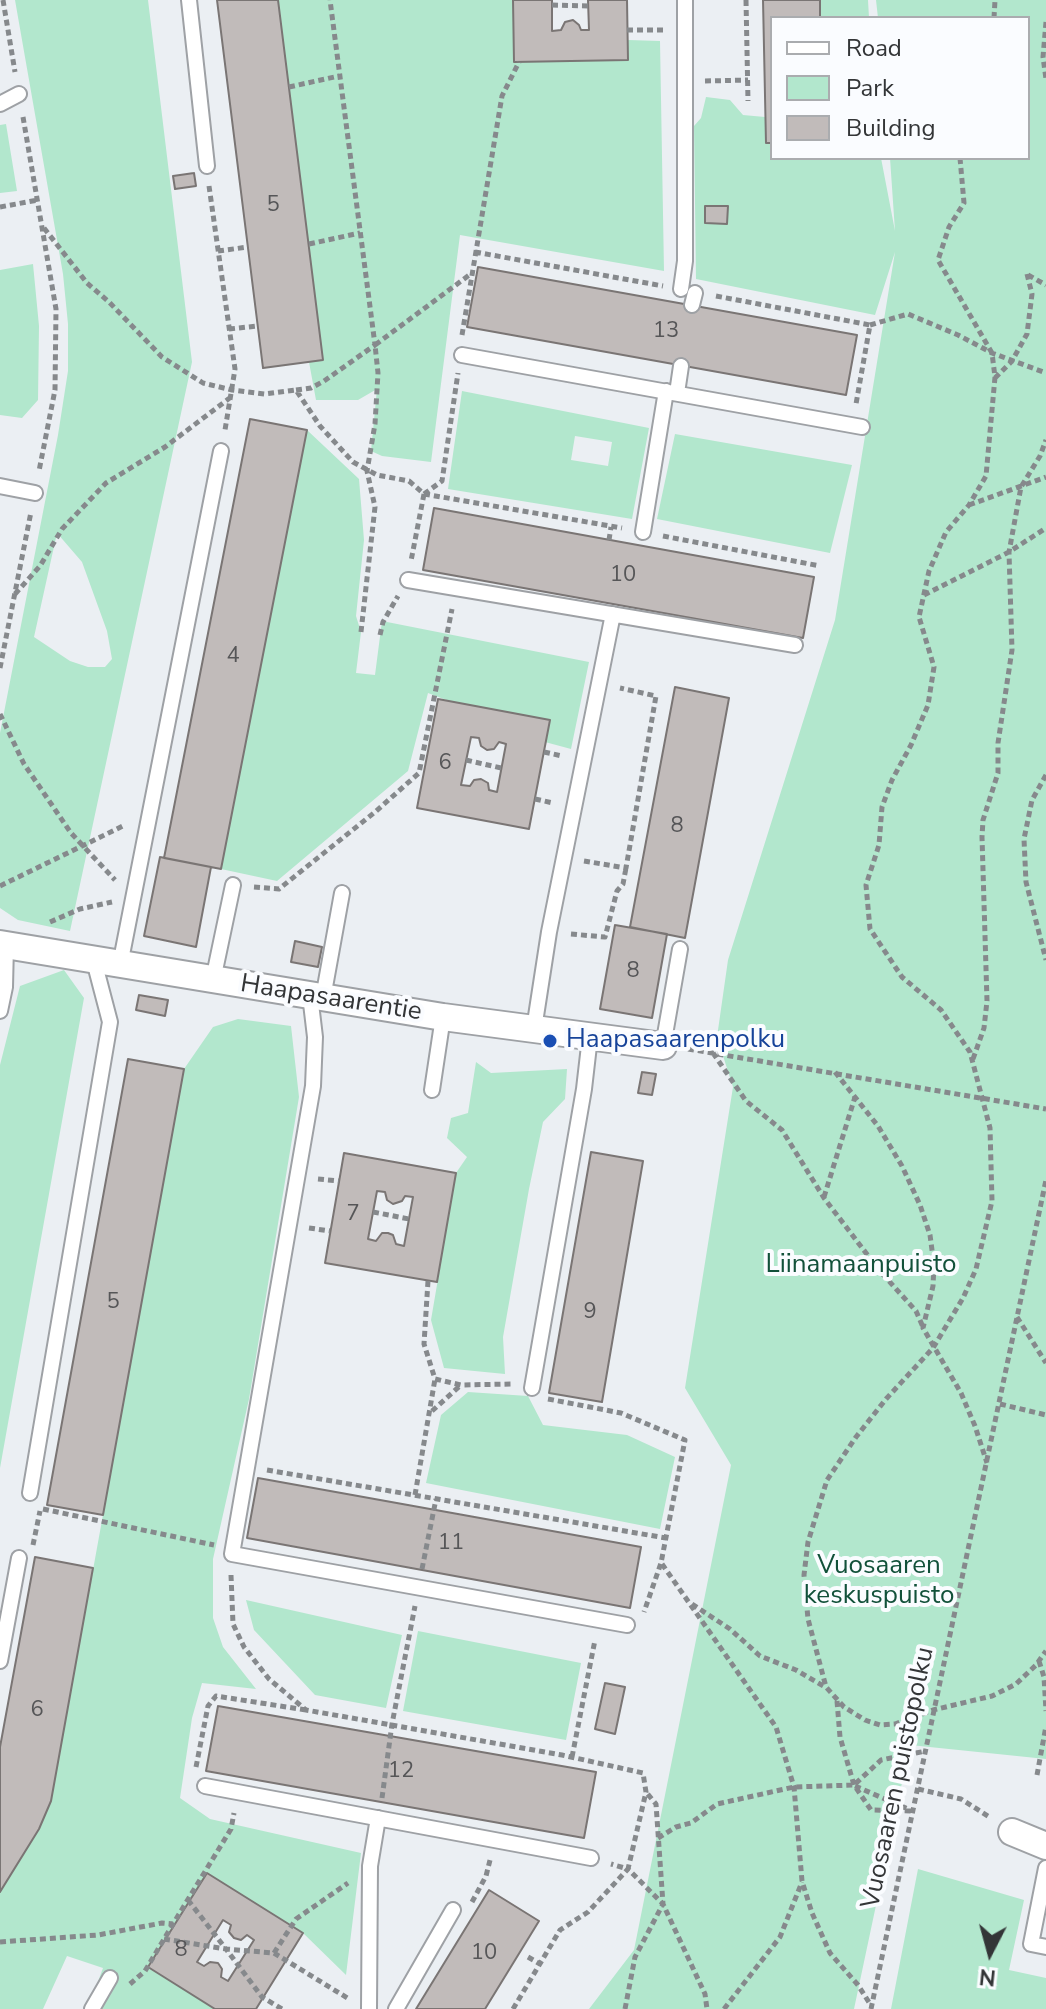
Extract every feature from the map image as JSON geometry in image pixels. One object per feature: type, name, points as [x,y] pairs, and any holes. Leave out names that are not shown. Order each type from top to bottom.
[{"type":"street","name":"Haapasaarentie","points":[[3,944],[443,1017],[663,1046]]},
{"type":"street","points":[[1012,1832],[1046,1846]]},
{"type":"lane","points":[[189,0],[207,166]]},
{"type":"lane","points":[[685,0],[685,269],[690,296]]},
{"type":"lane","points":[[0,104],[19,94]]},
{"type":"lane","points":[[462,355],[862,427]]},
{"type":"lane","points":[[643,532],[671,392],[681,366]]},
{"type":"lane","points":[[30,1493],[110,1022],[107,963],[133,898],[221,451]]},
{"type":"lane","points":[[0,486],[35,493]]},
{"type":"lane","points":[[408,580],[795,645]]},
{"type":"lane","points":[[534,1029],[549,932],[613,614]]},
{"type":"lane","points":[[213,980],[233,885]]},
{"type":"lane","points":[[342,893],[316,996],[313,1086],[232,1554],[627,1625]]},
{"type":"lane","points":[[0,1011],[5,987],[3,944]]},
{"type":"lane","points":[[663,1046],[680,949]]},
{"type":"lane","points":[[432,1090],[443,1017]]},
{"type":"lane","points":[[532,1384],[584,1089],[590,1037]]},
{"type":"lane","points":[[0,1661],[19,1558]]},
{"type":"lane","points":[[205,1786],[591,1858]]},
{"type":"lane","points":[[369,2009],[370,1866],[378,1818]]},
{"type":"lane","points":[[1046,1868],[1031,1944],[1046,1947]]},
{"type":"lane","points":[[396,2009],[453,1910]]},
{"type":"lane","points":[[92,2009],[107,1984]]},
{"type":"path","points":[[330,0],[378,373],[375,424],[367,471],[375,507],[361,632]]},
{"type":"path","points":[[746,0],[748,101]]},
{"type":"path","points":[[552,5],[588,6]]},
{"type":"path","points":[[1046,22],[1043,57],[1046,79]]},
{"type":"path","points":[[627,30],[686,30]]},
{"type":"path","points":[[380,635],[383,622],[408,580],[424,494],[442,481],[462,355],[462,326],[502,96],[519,62]]},
{"type":"path","points":[[289,87],[339,76]]},
{"type":"path","points":[[687,81],[748,80]]},
{"type":"path","points":[[826,1687],[808,1619],[804,1575],[816,1511],[827,1480],[856,1437],[933,1348],[976,1269],[992,1201],[990,1128],[970,1052],[941,1010],[902,977],[870,929],[866,885],[879,845],[882,807],[928,705],[934,667],[919,617],[929,571],[946,532],[969,505],[986,476],[995,378],[992,353],[938,260],[949,227],[964,203],[960,160]]},
{"type":"path","points":[[207,166],[235,369],[221,451]]},
{"type":"path","points":[[0,207],[38,200],[56,309],[57,367],[0,668]]},
{"type":"path","points":[[43,226],[87,283],[162,357],[203,383],[231,393],[265,394],[311,388],[472,273]]},
{"type":"path","points":[[309,244],[360,233]]},
{"type":"path","points":[[218,251],[248,247]]},
{"type":"path","points":[[995,378],[1012,361],[1027,334],[1032,294],[1027,274],[1046,285]]},
{"type":"path","points":[[870,325],[908,314],[992,353],[1046,373]]},
{"type":"path","points":[[229,329],[258,326]]},
{"type":"path","points":[[296,390],[320,426],[353,462],[367,471],[409,481],[424,494]]},
{"type":"path","points":[[14,595],[40,566],[62,529],[106,483],[165,447],[231,393]]},
{"type":"path","points":[[972,1060],[984,1028],[987,1001],[983,828],[998,773],[998,743],[1012,650],[1009,552],[1021,487],[1046,440]]},
{"type":"path","points":[[969,505],[1046,477]]},
{"type":"path","points":[[609,540],[611,527]]},
{"type":"path","points":[[924,595],[1009,552],[1046,528]]},
{"type":"path","points":[[233,885],[279,889],[419,773],[426,753],[456,588]]},
{"type":"path","points":[[549,932],[605,937],[617,891],[623,884],[656,696],[600,683]]},
{"type":"path","points":[[0,714],[24,764],[82,845],[133,898]]},
{"type":"path","points":[[466,760],[501,768]]},
{"type":"path","points":[[1046,775],[1032,800],[1024,839],[1026,882],[1046,960]]},
{"type":"path","points":[[0,886],[149,814]]},
{"type":"path","points":[[564,858],[626,868]]},
{"type":"path","points":[[39,925],[80,909],[133,898]]},
{"type":"path","points":[[663,1046],[1046,1109]]},
{"type":"path","points":[[713,1053],[746,1101],[782,1130],[824,1198],[879,1270],[916,1311],[933,1348],[961,1393],[987,1464]]},
{"type":"path","points":[[835,1072],[878,1126],[902,1166],[920,1205],[930,1235],[933,1286],[923,1328]]},
{"type":"path","points":[[824,1198],[855,1097]]},
{"type":"path","name":"Vuosaaren puistopolku","points":[[871,2008],[1046,1180]]},
{"type":"path","points":[[373,1212],[409,1219]]},
{"type":"path","points":[[415,1495],[435,1379],[424,1344],[428,1281]]},
{"type":"path","points":[[1017,1317],[1046,1363]]},
{"type":"path","points":[[435,1379],[461,1385],[503,1385]]},
{"type":"path","points":[[532,1384],[545,1398],[621,1413],[685,1440],[661,1563],[646,1610],[627,1625]]},
{"type":"path","points":[[431,1412],[461,1385]]},
{"type":"path","points":[[1000,1404],[1046,1415]]},
{"type":"path","points":[[246,1466],[666,1538]]},
{"type":"path","points":[[19,1558],[31,1551],[40,1509],[30,1493]]},
{"type":"path","points":[[378,1818],[392,1724],[436,1499]]},
{"type":"path","points":[[40,1509],[214,1545],[232,1554],[230,1591],[233,1624],[244,1647],[269,1679],[306,1710]]},
{"type":"path","points":[[661,1563],[776,1727],[794,1787],[802,1881],[812,1913],[830,1953],[858,1985],[871,2008]]},
{"type":"path","points":[[688,1602],[730,1629],[760,1656],[796,1670],[826,1687],[844,1707],[880,1725],[895,1724],[933,1710],[992,1696],[1016,1684],[1046,1651]]},
{"type":"path","points":[[572,1757],[599,1620]]},
{"type":"path","points":[[1039,1660],[1044,1677],[1046,1711]]},
{"type":"path","points":[[205,1786],[196,1766],[208,1706],[216,1696],[392,1724],[643,1773],[646,1792],[628,1869],[588,1912],[560,1930],[513,2009]]},
{"type":"path","points":[[837,1700],[840,1737],[854,1785],[871,1810],[914,1811]]},
{"type":"path","points":[[1037,1775],[1046,1726]]},
{"type":"path","points":[[854,1785],[881,1760],[926,1751]]},
{"type":"path","points":[[658,1838],[676,1827],[691,1823],[717,1804],[794,1787],[854,1785],[914,1811]]},
{"type":"path","points":[[918,1789],[961,1799],[1012,1832]]},
{"type":"path","points":[[107,1984],[125,1989],[145,1971],[231,1829],[238,1792]]},
{"type":"path","points":[[625,2009],[635,1957],[663,1904],[656,1804],[646,1792]]},
{"type":"path","points":[[453,1910],[466,1910],[474,1900],[486,1876],[495,1840]]},
{"type":"path","points":[[591,1858],[628,1869],[663,1904],[705,1994],[707,2009]]},
{"type":"path","points":[[274,1953],[296,1919],[370,1866]]},
{"type":"path","points":[[724,2009],[780,1937],[802,1881]]},
{"type":"path","points":[[188,1900],[262,1997],[282,2009]]},
{"type":"path","points":[[0,1942],[98,1935],[162,1923],[173,1924]]},
{"type":"path","points":[[164,1939],[274,1953],[351,2001]]},
{"type":"path","points":[[528,1957],[540,1964]]},
{"type":"green space","points":[[15,0],[148,0],[192,362],[70,931],[18,920],[0,908],[0,733],[68,371],[68,324],[63,274]],"holes":[[[57,533],[82,562],[107,631],[112,659],[105,667],[88,667],[70,661],[34,637]]]},
{"type":"green space","points":[[278,0],[513,0],[515,62],[627,60],[628,40],[660,41],[664,271],[460,235],[431,462],[382,456],[371,451],[377,389],[358,400],[316,400],[309,362],[323,360]]},
{"type":"green space","points":[[820,0],[868,0],[869,16],[820,16]]},
{"type":"green space","name":"Vuosaaren keskuspuisto","points":[[876,0],[1046,0],[1046,1759],[910,1745],[854,2009],[589,2009],[634,1950],[731,1465],[685,1388],[733,1087],[717,1037],[728,960],[835,620],[895,252],[875,315],[696,279],[694,126],[701,118],[706,97],[730,100],[743,115],[765,117],[770,160],[881,160],[895,231],[890,160],[1030,160],[1030,16],[878,16]]},
{"type":"green space","points":[[6,124],[17,191],[0,193],[0,125]]},
{"type":"green space","points":[[33,264],[39,326],[38,400],[22,418],[0,415],[0,270]]},
{"type":"green space","points":[[462,391],[649,428],[632,519],[448,489]],"holes":[[[575,436],[612,442],[608,466],[571,460]]]},
{"type":"green space","points":[[307,430],[359,479],[364,540],[356,616],[361,632],[356,673],[375,675],[382,621],[589,662],[571,749],[545,742],[549,720],[449,701],[428,693],[408,771],[277,881],[221,869]]},
{"type":"green space","points":[[675,434],[852,465],[830,553],[657,519]]},
{"type":"green space","points":[[64,970],[84,998],[0,1468],[0,1065],[20,986]]},
{"type":"green space","points":[[238,1019],[291,1026],[299,1097],[249,1399],[213,1559],[213,1618],[223,1647],[256,1689],[202,1683],[192,1718],[180,1798],[210,1819],[361,1853],[346,1975],[303,1933],[207,1873],[148,1967],[215,2009],[88,2009],[103,1968],[67,1956],[43,2009],[0,2009],[0,1892],[39,1829],[51,1801],[184,1069],[213,1027]]},
{"type":"green space","points":[[476,1062],[491,1073],[567,1069],[565,1099],[543,1122],[529,1189],[503,1337],[505,1374],[444,1368],[431,1320],[456,1173],[467,1157],[447,1138],[451,1118],[468,1113]]},
{"type":"green space","points":[[468,1392],[528,1396],[543,1425],[627,1435],[675,1457],[660,1529],[426,1483],[441,1415]]},
{"type":"green space","points":[[246,1600],[402,1635],[386,1708],[315,1695],[254,1630]]},
{"type":"green space","points":[[418,1631],[581,1663],[566,1740],[403,1711]]},
{"type":"green space","points":[[918,1869],[1024,1900],[1009,1970],[1046,1978],[1046,2009],[891,2009]]},
{"type":"building","points":[[217,0],[278,0],[323,360],[263,368]]},
{"type":"building","points":[[513,0],[552,0],[552,31],[561,30],[565,22],[573,20],[581,30],[589,30],[588,0],[627,0],[628,60],[514,62]]},
{"type":"building","points":[[763,0],[820,0],[820,16],[770,16],[770,143],[766,143]]},
{"type":"building","points":[[194,173],[196,186],[175,189],[173,176]]},
{"type":"building","points":[[705,206],[728,206],[727,224],[705,223]]},
{"type":"building","points":[[478,267],[857,335],[846,395],[467,327]]},
{"type":"building","points":[[250,419],[307,430],[221,869],[164,858]]},
{"type":"building","points":[[434,508],[814,577],[803,638],[423,570]]},
{"type":"building","points":[[675,687],[729,698],[685,938],[630,927]]},
{"type":"building","points":[[438,699],[550,720],[529,829],[417,808]],"holes":[[[471,737],[479,738],[481,746],[487,750],[494,749],[499,742],[506,744],[497,792],[489,790],[488,783],[481,779],[474,780],[470,786],[461,785]]]},
{"type":"building","points":[[160,857],[211,867],[196,947],[144,936]]},
{"type":"building","points":[[615,925],[667,934],[652,1018],[600,1009]]},
{"type":"building","points":[[295,941],[322,947],[318,967],[291,962]]},
{"type":"building","points":[[139,995],[168,1000],[165,1016],[136,1010]]},
{"type":"building","points":[[128,1059],[184,1069],[103,1515],[47,1505]]},
{"type":"building","points":[[642,1072],[656,1074],[652,1095],[638,1093]]},
{"type":"building","points":[[591,1152],[643,1161],[602,1402],[549,1393]]},
{"type":"building","points":[[344,1153],[456,1173],[437,1282],[325,1263]],"holes":[[[377,1191],[385,1192],[387,1200],[393,1204],[402,1201],[405,1196],[413,1197],[404,1246],[396,1244],[393,1235],[388,1233],[382,1233],[376,1241],[368,1239]]]},
{"type":"building","points":[[258,1478],[641,1547],[630,1608],[247,1538]]},
{"type":"building","points":[[35,1557],[93,1568],[51,1801],[39,1829],[0,1892],[0,1747]]},
{"type":"building","points":[[605,1683],[625,1687],[615,1734],[595,1729]]},
{"type":"building","points":[[218,1706],[596,1772],[584,1838],[206,1771]]},
{"type":"building","points":[[207,1873],[303,1933],[256,2009],[215,2009],[148,1967]],"holes":[[[223,1920],[231,1925],[229,1932],[234,1938],[241,1940],[247,1935],[254,1940],[228,1981],[221,1977],[222,1969],[218,1963],[210,1962],[204,1966],[197,1962]]]},
{"type":"building","points":[[489,1890],[539,1921],[485,2009],[416,2009]]},
{"type":"place","name":"Haapasaarenpolku","points":[[550,1041]]},
{"type":"park label","name":"Liinamaanpuisto","points":[[861,1266]]}]
